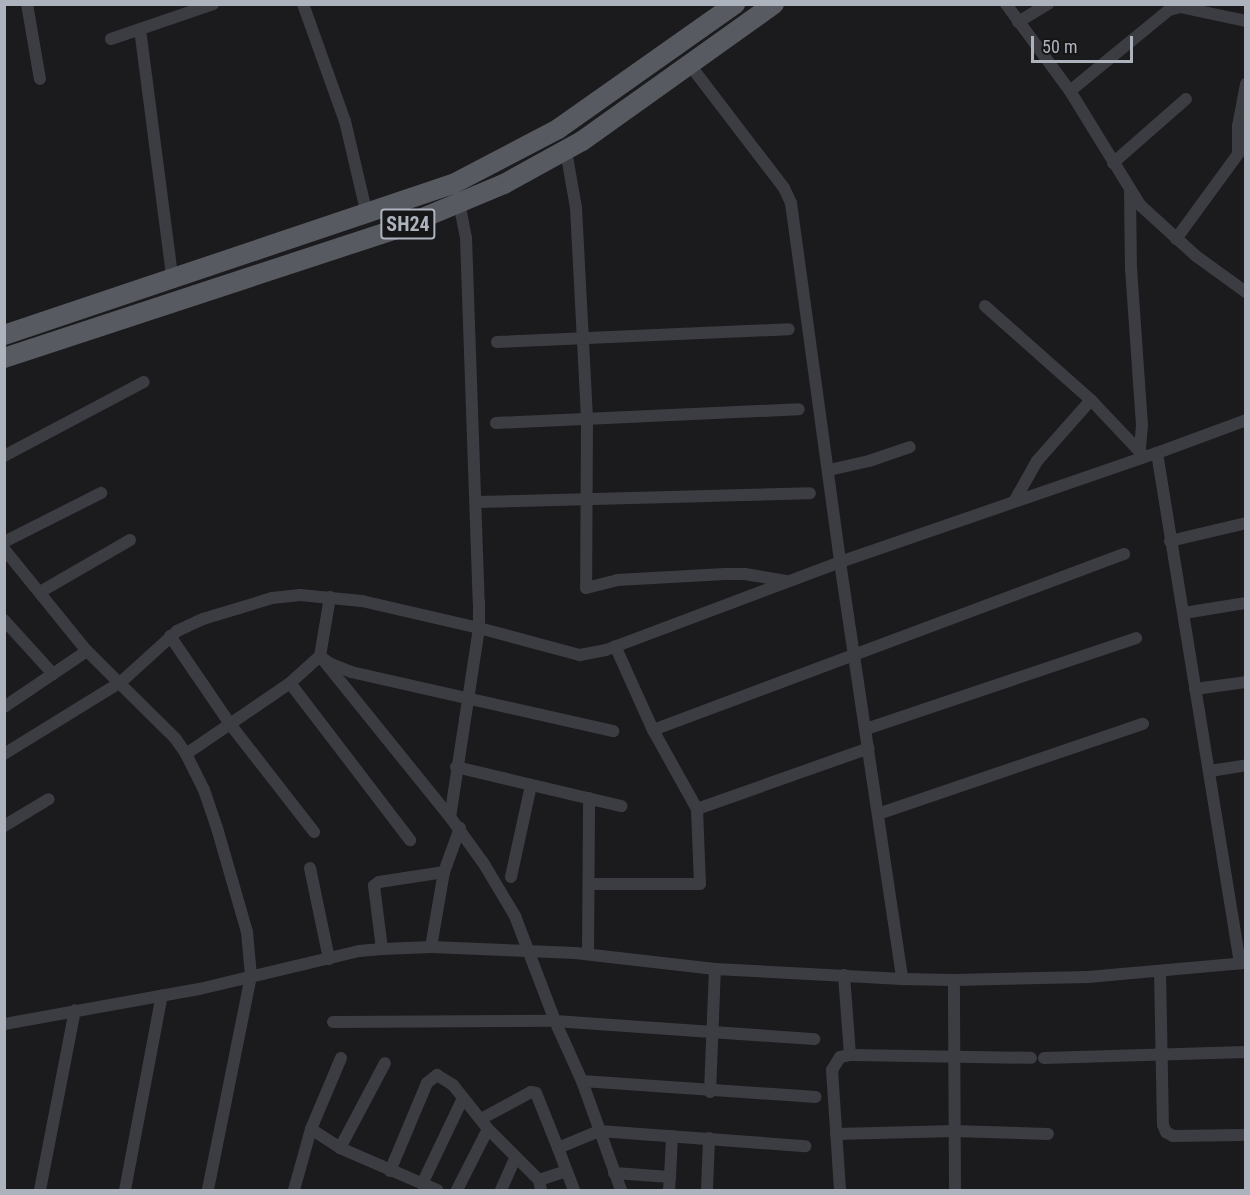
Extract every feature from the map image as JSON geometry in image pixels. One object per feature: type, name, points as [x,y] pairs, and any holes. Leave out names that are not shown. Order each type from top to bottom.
[{"type":"main road","name":"SH24","points":[[4,334],[453,184],[558,129],[735,4]]},
{"type":"main road","name":"SH24","points":[[4,358],[311,258],[460,203],[504,184],[566,151],[773,6]]},
{"type":"street","points":[[27,4],[40,79]]},
{"type":"street","points":[[111,39],[213,4]]},
{"type":"street","points":[[303,4],[345,121],[367,214]]},
{"type":"street","points":[[1006,4],[1070,91],[1140,205],[1176,239],[1243,286]]},
{"type":"street","points":[[1018,22],[1048,4]]},
{"type":"street","points":[[1070,91],[1169,10],[1180,7],[1245,21]]},
{"type":"street","points":[[140,29],[172,277]]},
{"type":"street","points":[[690,65],[784,188],[791,203],[840,562],[902,979]]},
{"type":"street","points":[[1176,239],[1238,154],[1238,126],[1245,84]]},
{"type":"street","points":[[1113,163],[1186,99]]},
{"type":"street","points":[[566,151],[575,200],[586,419],[586,588],[617,580],[726,574],[745,574],[788,581]]},
{"type":"street","points":[[450,817],[479,628],[477,502],[466,238],[460,203],[453,184]]},
{"type":"street","points":[[4,1024],[162,995],[328,958],[382,949],[431,947],[588,954],[715,969],[954,980],[1088,977],[1243,963],[1184,613],[1170,541],[1142,425],[1131,268],[1130,189]]},
{"type":"street","points":[[985,306],[1147,453]]},
{"type":"street","points":[[497,342],[789,329]]},
{"type":"street","points":[[4,456],[144,382]]},
{"type":"street","points":[[1016,500],[1022,484],[1036,461],[1091,400]]},
{"type":"street","points":[[496,423],[800,409]]},
{"type":"street","points":[[4,754],[121,682],[170,636],[203,619],[272,598],[300,595],[362,601],[479,628],[580,655],[615,646],[840,562],[1245,420]]},
{"type":"street","points":[[828,470],[869,461],[910,447]]},
{"type":"street","points":[[4,542],[101,493]]},
{"type":"street","points":[[477,502],[587,501],[810,493]]},
{"type":"street","points":[[1170,541],[1245,523]]},
{"type":"street","points":[[40,592],[130,540]]},
{"type":"street","points":[[4,549],[87,651],[121,682],[186,754],[204,790],[232,877],[247,932],[251,976],[208,1191]]},
{"type":"street","points":[[653,730],[855,652],[1124,554]]},
{"type":"street","points":[[186,754],[290,683],[320,656],[330,597]]},
{"type":"street","points":[[1184,613],[1245,603]]},
{"type":"street","points":[[4,620],[53,674]]},
{"type":"street","points":[[170,636],[230,724],[314,832]]},
{"type":"street","points":[[866,729],[1136,638]]},
{"type":"street","points":[[589,884],[700,884],[697,809],[653,730],[615,646]]},
{"type":"street","points":[[4,707],[87,651]]},
{"type":"street","points":[[320,656],[329,663],[351,672],[613,731]]},
{"type":"street","points":[[320,656],[460,828],[507,898],[555,1021],[582,1081],[621,1191]]},
{"type":"street","points":[[1195,689],[1245,682]]},
{"type":"street","points":[[290,683],[410,840]]},
{"type":"street","points":[[878,814],[1143,724]]},
{"type":"street","points":[[697,809],[868,748]]},
{"type":"street","points":[[1209,771],[1245,765]]},
{"type":"street","points":[[456,767],[621,806]]},
{"type":"street","points":[[511,877],[531,785]]},
{"type":"street","points":[[588,954],[590,798]]},
{"type":"street","points":[[4,826],[49,799]]},
{"type":"street","points":[[431,947],[444,872],[460,828]]},
{"type":"street","points":[[310,868],[328,958]]},
{"type":"street","points":[[382,949],[374,886],[379,882],[444,872]]},
{"type":"street","points":[[710,1092],[715,969]]},
{"type":"street","points":[[1160,971],[1163,1125],[1166,1132],[1173,1136],[1242,1135]]},
{"type":"street","points":[[844,975],[850,1055]]},
{"type":"street","points":[[954,980],[955,1191]]},
{"type":"street","points":[[125,1191],[162,995]]},
{"type":"street","points":[[39,1191],[75,1010]]},
{"type":"street","points":[[333,1022],[555,1021],[712,1030],[814,1039]]},
{"type":"street","points":[[840,1191],[832,1070],[840,1057],[850,1055],[1037,1058],[1245,1052]]},
{"type":"street","points":[[294,1191],[311,1129],[341,1058]]},
{"type":"street","points":[[340,1148],[386,1063]]},
{"type":"street","points":[[390,1171],[432,1078],[443,1077],[540,1185],[567,1171]]},
{"type":"street","points":[[582,1081],[815,1098]]},
{"type":"street","points":[[457,1191],[484,1124],[531,1092],[536,1093],[574,1191]]},
{"type":"street","points":[[422,1184],[463,1098]]},
{"type":"street","points":[[311,1129],[340,1148],[437,1191]]},
{"type":"street","points":[[558,1148],[599,1131],[806,1146]]},
{"type":"street","points":[[836,1134],[955,1131],[1048,1134]]},
{"type":"street","points":[[669,1191],[672,1136]]},
{"type":"street","points":[[706,1191],[709,1138]]},
{"type":"street","points":[[501,1191],[516,1157]]},
{"type":"street","points":[[614,1173],[670,1177]]}]
